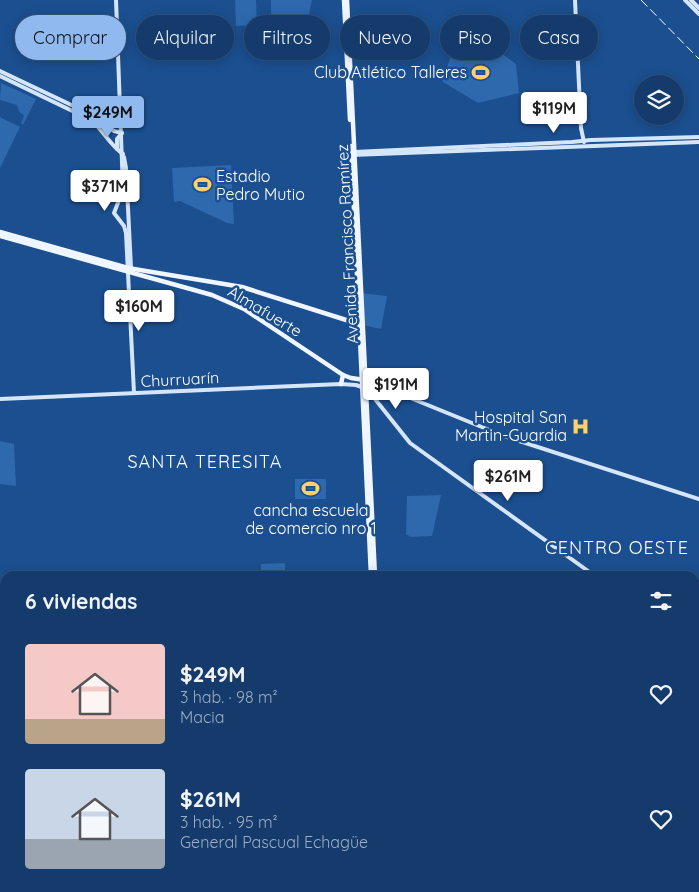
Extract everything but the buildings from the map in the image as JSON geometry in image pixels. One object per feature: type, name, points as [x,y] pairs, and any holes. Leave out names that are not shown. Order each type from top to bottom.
[{"type":"main road","name":"Avenida Francisco Ramírez","points":[[346,0],[371,571]]},
{"type":"main road","name":"Almafuerte","points":[[0,232],[206,292],[240,307],[343,375],[364,380]]},
{"type":"main road","name":"Almafuerte","points":[[0,236],[129,269]]},
{"type":"main road","points":[[129,269],[242,287],[361,324]]},
{"type":"main road","points":[[342,384],[343,375]]},
{"type":"main road","name":"Avenida Francisco Ramírez","points":[[364,388],[375,571]]},
{"type":"street","points":[[116,0],[123,190],[114,213],[125,230],[129,269]]},
{"type":"street","points":[[575,0],[584,141]]},
{"type":"street","points":[[685,0],[699,14]]},
{"type":"street","points":[[691,0],[699,8]]},
{"type":"street","points":[[0,71],[91,114],[114,131],[122,133]]},
{"type":"street","points":[[0,76],[91,120],[99,127],[108,141],[123,154],[126,168],[129,321],[134,394]]},
{"type":"street","points":[[117,150],[117,139],[122,133]]},
{"type":"street","points":[[353,153],[699,137]]},
{"type":"street","points":[[575,144],[584,141],[699,142]]},
{"type":"street","points":[[364,380],[504,436],[699,499]]},
{"type":"street","name":"Churruarín","points":[[0,399],[342,384],[364,388]]},
{"type":"street","points":[[364,388],[410,442],[588,571]]},
{"type":"shaded area","points":[[235,0],[256,0],[257,15],[244,15],[244,26],[236,26]]},
{"type":"shaded area","points":[[271,0],[312,0],[309,15],[271,15]]},
{"type":"shaded area","name":"Club Atlético Talleres","points":[[450,60],[510,60],[516,64],[519,93],[478,103],[442,80]]},
{"type":"shaded area","points":[[1,83],[36,99],[23,125],[21,123],[24,115],[20,113],[17,105],[0,100]]},
{"type":"shaded area","points":[[0,117],[20,127],[0,168]]},
{"type":"shaded area","name":"Estadio Pedro Mutio","points":[[231,165],[234,224],[227,223],[180,201],[174,202],[172,168]]},
{"type":"shaded area","points":[[361,293],[387,296],[381,329],[363,325]]},
{"type":"shaded area","points":[[0,441],[14,444],[16,486],[0,484]]},
{"type":"shaded area","name":"cancha escuela de comercio nro 1","points":[[295,479],[326,479],[326,499],[295,499]]},
{"type":"shaded area","points":[[441,495],[432,536],[411,537],[406,534],[407,496]]},
{"type":"shaded area","points":[[285,563],[285,571],[261,571],[261,564]]},
{"type":"railway","points":[[641,0],[699,59]]},
{"type":"place","name":"Club Atlético Talleres","points":[[481,72]]},
{"type":"place","name":"Estadio Pedro Mutio","points":[[202,185]]},
{"type":"place","name":"Hospital San Martin-Guardia","points":[[581,426]]},
{"type":"place","name":"cancha escuela de comercio nro 1","points":[[311,489]]},
{"type":"district","name":"SANTA TERESITA","points":[[205,462]]},
{"type":"district","name":"CENTRO OESTE","points":[[617,548]]}]
